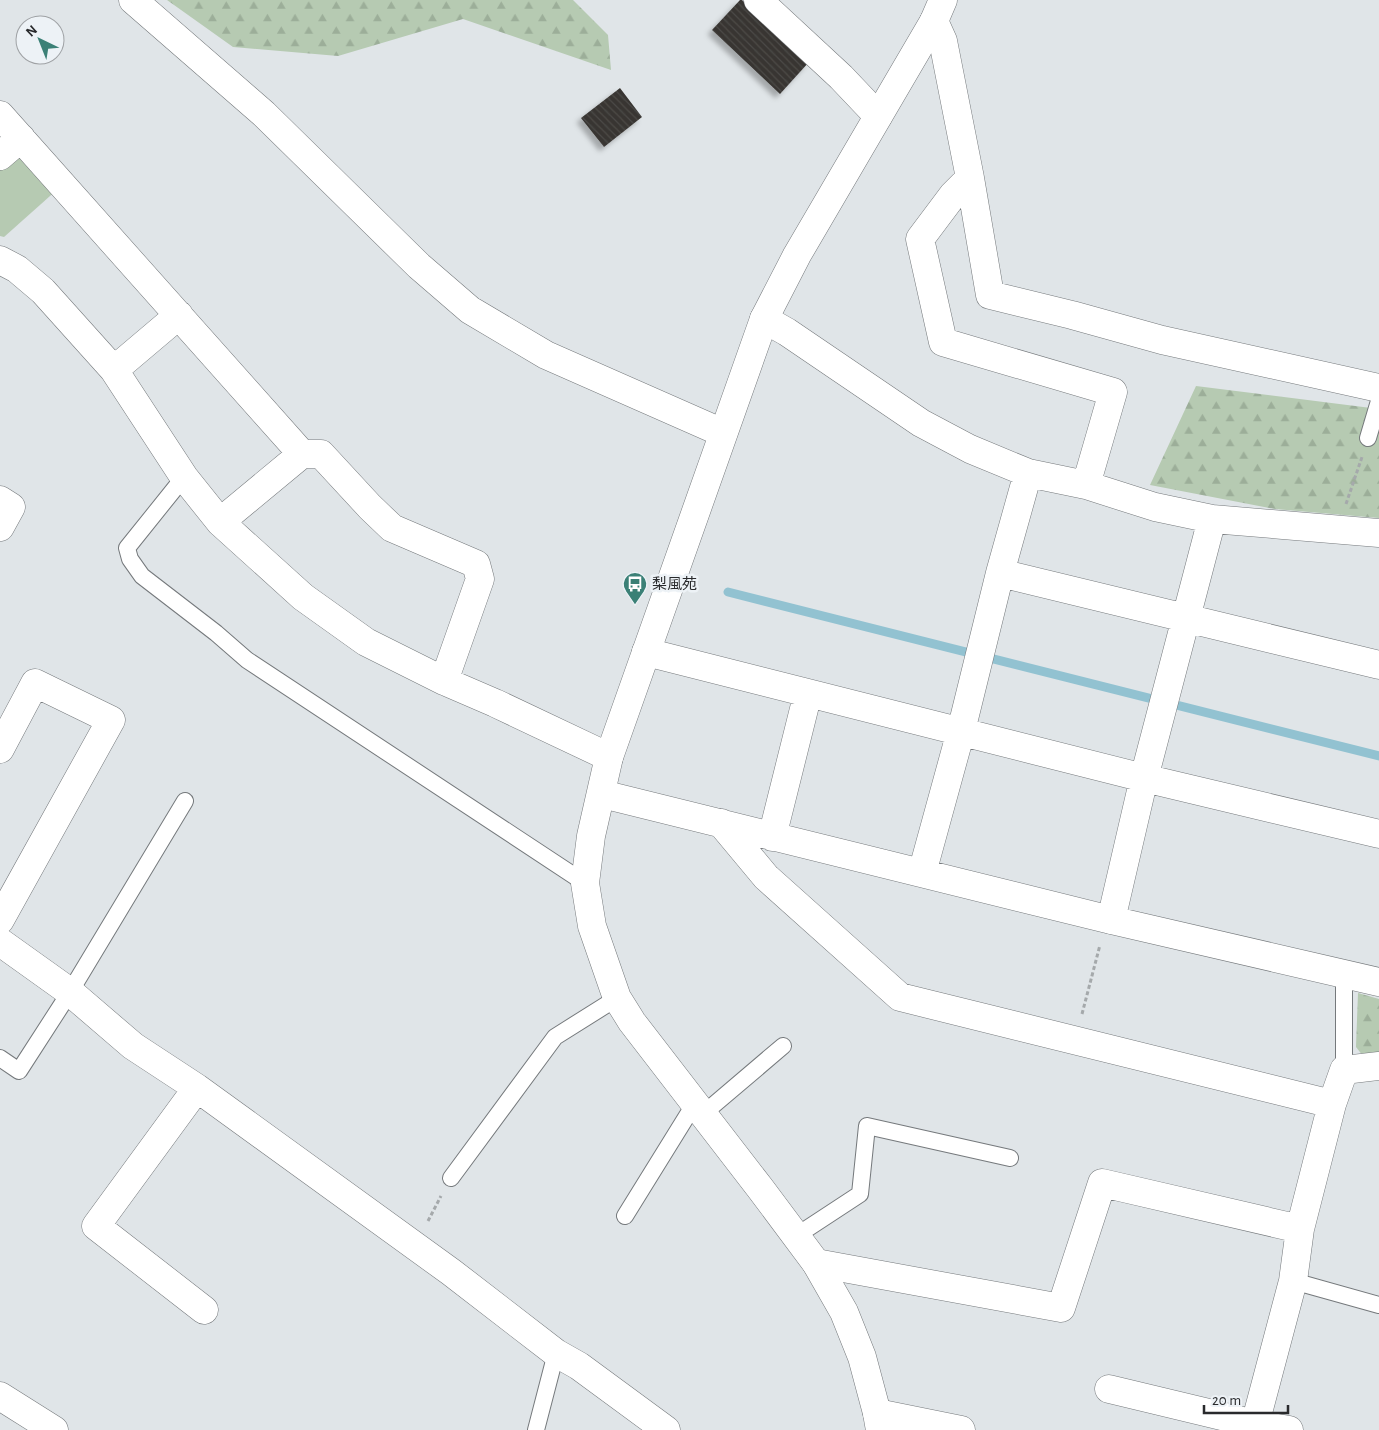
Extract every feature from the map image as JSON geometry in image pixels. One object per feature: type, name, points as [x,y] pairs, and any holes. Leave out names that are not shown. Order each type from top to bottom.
[{"type":"street","points":[[133,0],[264,114],[419,266],[470,310],[546,355],[723,433]]},
{"type":"street","points":[[758,0],[841,77],[878,116]]},
{"type":"street","points":[[938,10],[797,254],[764,319],[609,758],[591,836],[584,883],[592,926],[617,998],[632,1022],[816,1263],[844,1312],[862,1356],[878,1422],[961,1430]]},
{"type":"street","points":[[938,10],[990,295],[1162,340],[1379,388]]},
{"type":"street","points":[[0,115],[302,454]]},
{"type":"street","points":[[0,156],[21,138]]},
{"type":"street","points":[[970,178],[953,194],[920,240],[943,342],[1113,392],[1086,485]]},
{"type":"street","points":[[0,260],[18,269],[43,291],[114,370],[184,477],[220,522],[303,597],[366,642],[444,681],[495,703],[609,758]]},
{"type":"street","points":[[114,370],[179,315]]},
{"type":"street","points":[[764,319],[787,332],[921,423],[970,449],[1028,473],[1086,485],[1155,507],[1212,519],[1379,533]]},
{"type":"street","points":[[220,522],[302,454],[321,454],[392,528],[476,564],[480,579],[444,681]]},
{"type":"street","points":[[922,873],[1028,473]]},
{"type":"street","points":[[0,500],[11,507],[0,527]]},
{"type":"street","points":[[1111,920],[1144,778],[1212,519]]},
{"type":"street","points":[[1000,573],[1379,665]]},
{"type":"street","points":[[646,652],[1144,778],[1379,834]]},
{"type":"street","points":[[0,749],[35,683],[111,720],[0,920]]},
{"type":"street","points":[[772,837],[808,693]]},
{"type":"street","points":[[602,794],[1111,920],[1379,982]]},
{"type":"street","points":[[721,824],[766,877],[900,996],[1332,1104]]},
{"type":"street","points":[[0,942],[70,992],[133,1046],[197,1088],[414,1246],[556,1353],[579,1366],[666,1430]]},
{"type":"street","points":[[1253,1427],[1293,1281],[1300,1230],[1332,1104],[1344,1070],[1379,1066]]},
{"type":"street","points":[[197,1088],[96,1226],[204,1310]]},
{"type":"street","points":[[816,1263],[1060,1308],[1102,1182],[1300,1230]]},
{"type":"street","points":[[1110,1389],[1253,1427],[1289,1430]]},
{"type":"street","points":[[0,1396],[54,1430]]},
{"type":"lane","points":[[1368,438],[1379,401]]},
{"type":"lane","points":[[184,477],[127,548],[130,559],[142,576],[216,632],[247,660],[584,883]]},
{"type":"lane","points":[[0,1058],[19,1071],[70,992],[185,802]]},
{"type":"lane","points":[[1344,974],[1344,1070]]},
{"type":"lane","points":[[451,1178],[555,1038],[617,998]]},
{"type":"lane","points":[[625,1216],[699,1108],[784,1046]]},
{"type":"lane","points":[[796,1236],[860,1194],[867,1126],[1010,1158]]},
{"type":"lane","points":[[1293,1281],[1379,1305]]},
{"type":"lane","points":[[536,1430],[556,1353]]},
{"type":"path","points":[[1338,529],[1368,438]]},
{"type":"path","points":[[1075,1041],[1104,933],[1111,920]]},
{"type":"path","points":[[414,1246],[451,1178]]},
{"type":"green space","points":[[167,0],[573,0],[608,35],[611,70],[463,19],[338,56],[233,47]]},
{"type":"green space","points":[[13,148],[59,188],[4,237],[0,236],[0,160]]},
{"type":"green space","points":[[1196,386],[1379,409],[1379,518],[1275,509],[1150,485]]},
{"type":"green space","points":[[1358,993],[1379,999],[1379,1059],[1363,1056],[1356,1047]]},
{"type":"building","points":[[740,0],[809,62],[780,94],[712,30]]},
{"type":"building","points":[[620,88],[642,117],[604,147],[581,118]]},
{"type":"waterway","points":[[728,592],[1379,756]]},
{"type":"place","name":"梨風苑","points":[[635,605]]}]
